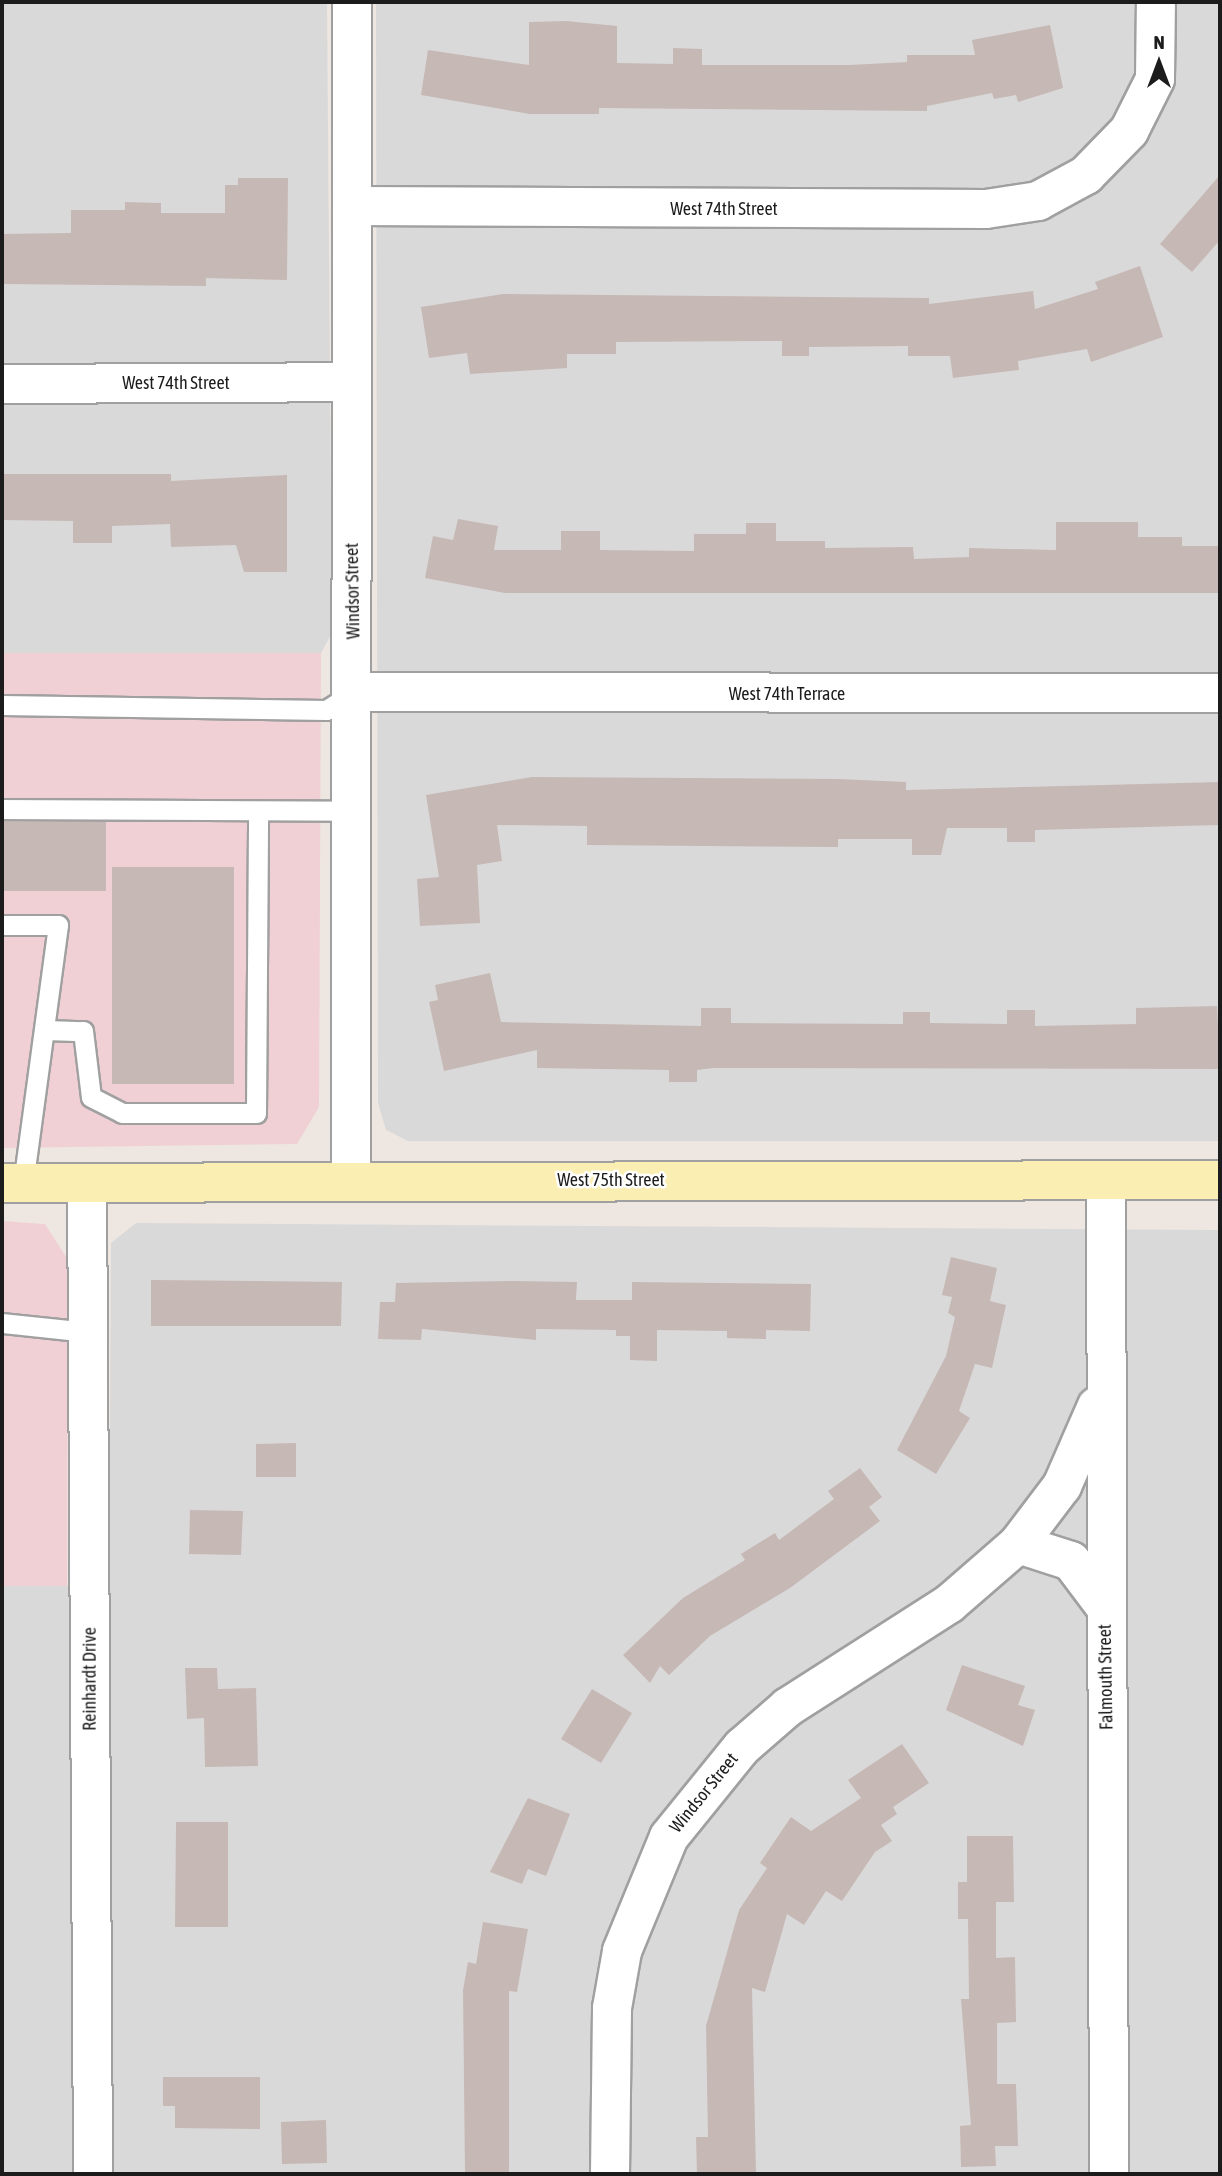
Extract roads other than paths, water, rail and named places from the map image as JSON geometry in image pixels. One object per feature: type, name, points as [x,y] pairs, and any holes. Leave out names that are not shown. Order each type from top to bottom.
[{"type":"main road","name":"West 75th Street","points":[[12,1183],[351,1180],[1220,1180]]},
{"type":"street","name":"Windsor Street","points":[[351,1180],[348,811],[354,692],[351,382],[355,206],[352,2]]},
{"type":"street","name":"West 74th Street","points":[[355,206],[986,209],[1038,201],[1086,175],[1129,131],[1155,79],[1156,2]]},
{"type":"street","name":"West 74th Street","points":[[2,384],[351,382]]},
{"type":"street","name":"West 74th Terrace","points":[[354,692],[1220,693]]},
{"type":"street","name":"Falmouth Street","points":[[1106,1181],[1103,1392],[1109,2174]]},
{"type":"street","name":"Reinhardt Drive","points":[[87,1183],[93,2174]]},
{"type":"street","name":"Windsor Street","points":[[610,2174],[612,2008],[622,1951],[669,1837],[742,1747],[788,1707],[949,1604],[1018,1544],[1062,1486],[1103,1392]]},
{"type":"street","points":[[1018,1544],[1071,1561],[1104,1605]]},
{"type":"lane","points":[[2,705],[326,710],[354,692]]},
{"type":"lane","points":[[2,808],[348,811]]},
{"type":"lane","points":[[45,1030],[83,1031],[91,1097],[122,1112],[256,1112],[258,811]]},
{"type":"lane","points":[[2,925],[58,925],[45,1030],[12,1183]]},
{"type":"lane","points":[[2,1324],[88,1332]]}]
